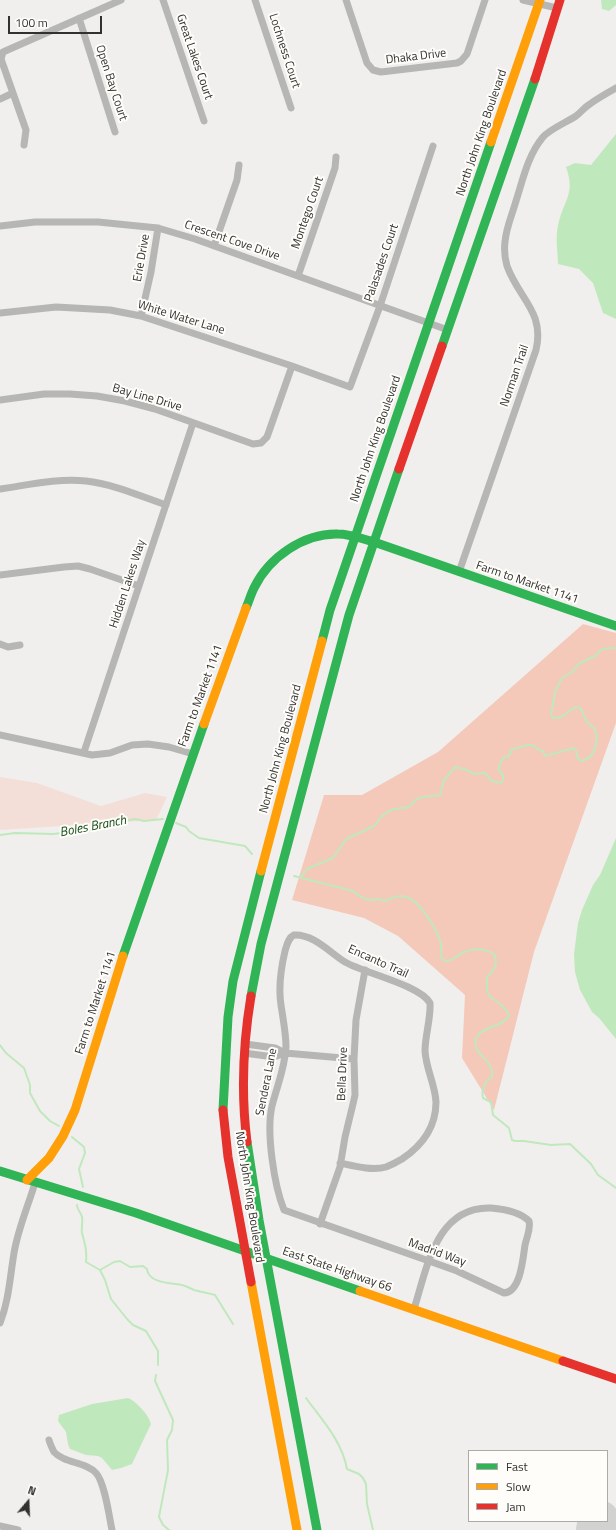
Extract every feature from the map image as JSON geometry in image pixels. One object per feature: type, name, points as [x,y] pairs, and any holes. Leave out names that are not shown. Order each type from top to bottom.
[{"type":"main road","name":"North John King Boulevard","points":[[297,1530],[228,1157],[223,1106],[228,1017],[233,981],[330,610],[540,1]]},
{"type":"main road","name":"North John King Boulevard","points":[[317,1530],[256,1211],[248,1151],[244,1096],[245,1049],[252,986],[261,944],[294,815],[349,615],[541,60],[558,4]]},
{"type":"main road","name":"Farm to Market 1141","points":[[31,1181],[50,1158],[63,1136],[75,1110],[124,956],[193,754],[254,587],[267,569],[289,548],[308,539],[324,535],[338,534],[354,537],[374,542],[616,626]]},
{"type":"main road","points":[[277,810],[294,815]]},
{"type":"main road","points":[[226,1048],[245,1049]]},
{"type":"main road","name":"East State Highway 66","points":[[0,1171],[136,1213],[616,1379]]},
{"type":"street","points":[[24,145],[26,130],[1,59],[1,54],[5,50],[121,0]]},
{"type":"street","name":"Great Lakes Court","points":[[163,0],[204,121]]},
{"type":"street","name":"Lochness Court","points":[[255,0],[291,108]]},
{"type":"street","name":"Dhaka Drive","points":[[346,0],[367,63],[372,70],[382,72],[457,63],[461,61],[467,54],[485,0]]},
{"type":"street","points":[[523,0],[558,4]]},
{"type":"street","name":"Open Bay Court","points":[[79,18],[115,132]]},
{"type":"street","name":"Norman Trail","points":[[459,572],[536,350],[539,337],[537,321],[531,308],[516,287],[507,265],[505,255],[505,243],[508,227],[526,169],[535,148],[544,135],[578,115],[589,104],[616,88]]},
{"type":"street","points":[[0,99],[14,93]]},
{"type":"street","name":"Palasades Court","points":[[350,387],[380,306],[433,146]]},
{"type":"street","name":"Montego Court","points":[[298,276],[335,168],[336,157]]},
{"type":"street","points":[[214,246],[237,180],[239,165]]},
{"type":"street","name":"Crescent Cove Drive","points":[[0,226],[35,222],[71,221],[158,228],[214,246],[448,330]]},
{"type":"street","name":"Erie Drive","points":[[141,316],[151,272],[158,228]]},
{"type":"street","name":"White Water Lane","points":[[0,313],[56,306],[110,310],[141,316],[292,366],[350,387]]},
{"type":"street","name":"Bay Line Drive","points":[[0,400],[44,394],[97,396],[125,401],[253,444],[261,443],[267,437],[292,366]]},
{"type":"street","name":"Hidden Lakes Way","points":[[84,752],[193,423]]},
{"type":"street","points":[[0,488],[62,481],[86,481],[122,490],[166,505]]},
{"type":"street","points":[[0,575],[78,566],[139,586]]},
{"type":"street","points":[[0,644],[8,647],[20,645]]},
{"type":"street","points":[[0,736],[84,752],[92,755],[110,753],[132,746],[148,744],[169,746],[193,754]]},
{"type":"street","name":"Encanto Trail","points":[[294,935],[302,936],[315,941],[346,962],[419,993],[428,999],[430,1003],[425,1050],[428,1068],[435,1091],[436,1102],[434,1118],[428,1135],[414,1151],[385,1167],[366,1168],[340,1163]]},
{"type":"street","name":"Sendera Lane","points":[[284,1210],[275,1177],[270,1130],[272,1108],[282,1073],[285,1053],[285,1031],[280,1003],[280,983],[288,941],[294,935]]},
{"type":"street","name":"Bella Drive","points":[[320,1224],[340,1163],[355,1095],[354,1059],[356,1020],[365,970]]},
{"type":"street","points":[[245,1049],[274,1057],[285,1053],[354,1059]]},
{"type":"street","points":[[0,1323],[10,1288],[13,1258],[31,1181]]},
{"type":"street","name":"Madrid Way","points":[[284,1210],[320,1224],[457,1271],[501,1292],[507,1293],[514,1287],[522,1269],[525,1245],[530,1229],[529,1221],[523,1216],[497,1208],[471,1211],[454,1219],[444,1229],[435,1245],[429,1261]]},
{"type":"street","points":[[414,1309],[429,1261]]},
{"type":"street","points":[[49,1440],[54,1451],[61,1457],[87,1467],[96,1474],[101,1482],[112,1530]]},
{"type":"street","points":[[0,1526],[18,1530]]},
{"type":"shaded area","points":[[601,0],[616,0],[616,5],[609,11],[602,9]]},
{"type":"shaded area","points":[[616,134],[616,319],[603,313],[593,283],[579,269],[558,264],[557,231],[560,217],[568,197],[570,184],[566,167],[575,163],[591,165]]},
{"type":"shaded area","points":[[583,624],[616,633],[616,723],[534,952],[494,1110],[462,1058],[465,995],[398,936],[364,918],[292,900],[324,795],[362,795],[438,752]]},
{"type":"shaded area","points":[[0,777],[37,783],[101,806],[145,793],[167,797],[156,820],[0,830]]},
{"type":"shaded area","points":[[616,838],[616,1039],[599,1018],[592,1012],[580,990],[575,972],[574,954],[578,923],[582,910],[593,885],[600,875]]},
{"type":"shaded area","points":[[128,1398],[142,1409],[150,1420],[151,1424],[132,1464],[112,1470],[102,1458],[98,1456],[86,1455],[70,1449],[66,1432],[58,1421],[59,1415],[92,1404]]},
{"type":"waterway","points":[[301,877],[307,869],[333,858],[346,839],[374,826],[382,816],[389,811],[409,807],[416,800],[423,797],[440,795],[444,780],[455,767],[475,774],[485,773],[492,781],[501,783],[503,780],[503,775],[498,769],[503,758],[510,755],[510,750],[524,746],[533,745],[539,750],[543,751],[545,756],[574,748],[578,759],[582,761],[586,759],[593,753],[595,748],[595,729],[587,722],[581,709],[578,707],[572,709],[561,717],[553,718],[551,715],[555,692],[562,678],[572,672],[580,663],[595,656],[602,649],[616,648]]},
{"type":"waterway","name":"Boles Branch","points":[[0,835],[15,833],[53,834],[91,830],[112,823],[135,819],[144,821],[163,819]]},
{"type":"waterway","name":"Boles Branch","points":[[176,823],[186,827],[199,838],[245,846],[252,854]]},
{"type":"waterway","name":"Boles Branch","points":[[294,876],[353,891],[369,900],[378,899],[385,901],[400,896],[411,899],[422,909],[435,929],[441,943],[441,957],[445,961],[450,961],[462,953],[470,950],[482,950],[494,954],[496,964],[494,969],[487,977],[487,990],[490,997],[504,1007],[509,1016],[501,1023],[486,1029],[478,1035],[476,1039],[475,1045],[479,1053],[490,1065],[492,1070],[492,1077],[487,1081],[483,1089],[483,1098],[491,1102],[493,1115],[509,1128],[512,1140],[551,1145],[570,1144],[591,1164],[598,1175],[616,1188]]},
{"type":"waterway","points":[[0,1045],[6,1053],[24,1068],[30,1085],[30,1093],[40,1111],[50,1121],[59,1126]]},
{"type":"waterway","points":[[72,1137],[84,1147],[85,1153],[79,1169],[83,1187]]},
{"type":"waterway","points":[[77,1205],[82,1217],[82,1231],[86,1250],[86,1262],[100,1270],[111,1299],[127,1319],[133,1325],[146,1331],[158,1351],[158,1365]]},
{"type":"waterway","points":[[100,1270],[114,1262],[120,1261],[130,1267],[143,1266],[147,1269],[148,1274],[151,1277],[161,1282],[182,1285],[194,1290],[215,1295],[233,1324]]},
{"type":"waterway","points":[[156,1375],[155,1381],[173,1420],[172,1430],[167,1440],[168,1470],[159,1517],[163,1525],[169,1530]]},
{"type":"waterway","points":[[306,1398],[336,1440],[341,1449],[347,1469],[359,1474],[363,1478],[366,1484],[367,1504],[373,1530]]},
{"type":"runway","points":[[597,1530],[599,1522]]},
{"type":"traffic: fast","points":[[442,346],[535,79]]},
{"type":"traffic: fast","points":[[322,641],[330,610],[491,142]]},
{"type":"traffic: fast","points":[[251,996],[261,944],[349,615],[399,469]]},
{"type":"traffic: fast","points":[[246,608],[253,590],[261,577],[278,557],[300,542],[325,535],[343,534],[374,542],[616,626]]},
{"type":"traffic: fast","points":[[123,956],[204,724]]},
{"type":"traffic: fast","points":[[223,1110],[228,1017],[233,981],[261,871]]},
{"type":"traffic: fast","points":[[247,1142],[259,1220],[317,1530]]},
{"type":"traffic: fast","points":[[0,1171],[136,1213],[360,1291]]},
{"type":"traffic: slow","points":[[491,142],[540,0]]},
{"type":"traffic: slow","points":[[204,724],[246,608]]},
{"type":"traffic: slow","points":[[261,871],[322,641]]},
{"type":"traffic: slow","points":[[27,1180],[49,1158],[63,1136],[75,1110],[123,956]]},
{"type":"traffic: slow","points":[[251,1282],[297,1530]]},
{"type":"traffic: slow","points":[[360,1291],[563,1361]]},
{"type":"traffic: jam","points":[[535,79],[560,0]]},
{"type":"traffic: jam","points":[[399,469],[442,346]]},
{"type":"traffic: jam","points":[[247,1142],[244,1106],[244,1069],[246,1032],[251,996]]},
{"type":"traffic: jam","points":[[223,1110],[228,1157],[251,1282]]},
{"type":"traffic: jam","points":[[563,1361],[616,1379]]}]
